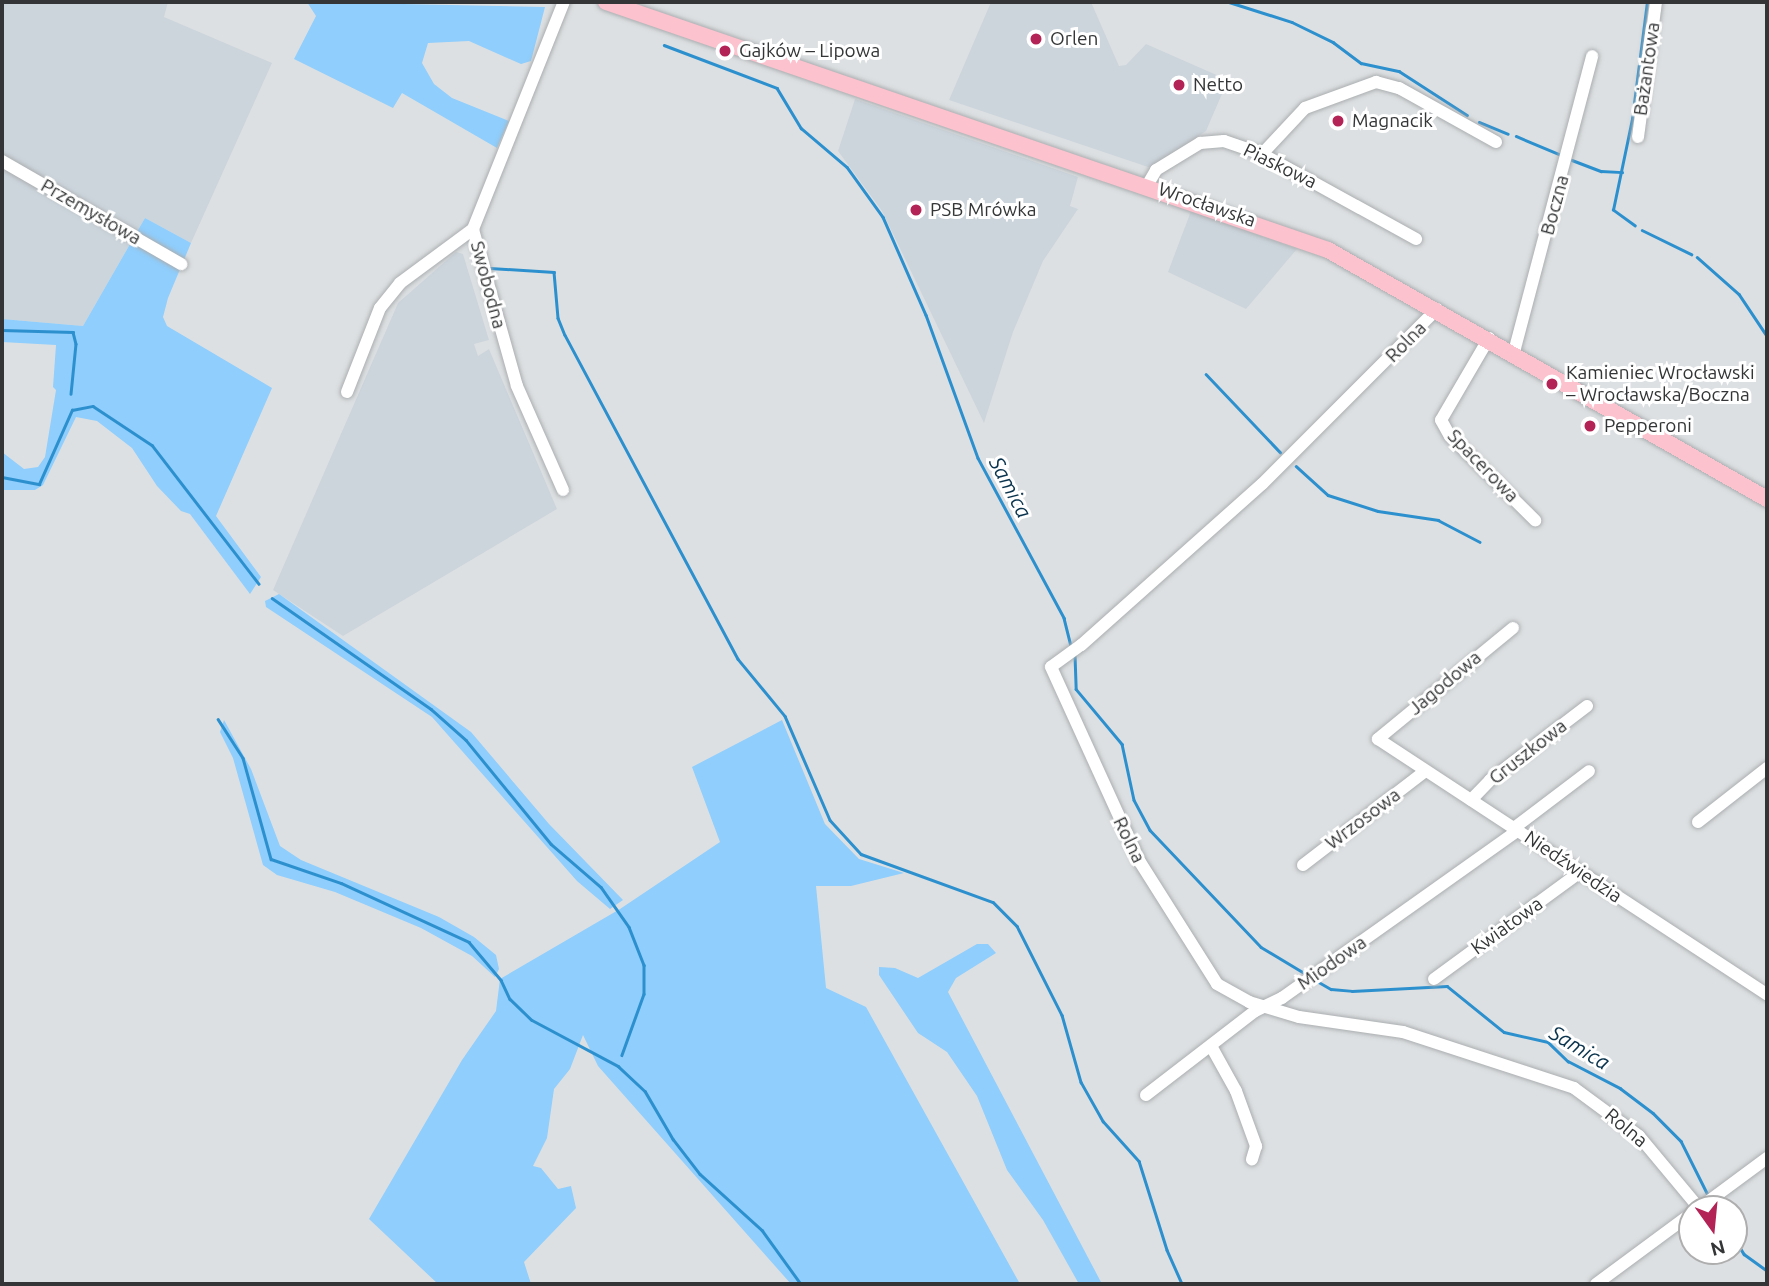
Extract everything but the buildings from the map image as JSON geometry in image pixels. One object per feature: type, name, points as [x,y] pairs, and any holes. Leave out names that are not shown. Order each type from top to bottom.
[{"type":"main road","name":"Wrocławska","points":[[606,2],[1148,184],[1328,250],[1514,352],[1767,499]]},
{"type":"street","name":"Swobodna","points":[[563,490],[517,386],[478,257],[473,229],[564,2]]},
{"type":"street","name":"Bażantowa","points":[[1638,136],[1656,2]]},
{"type":"street","name":"Boczna","points":[[1514,352],[1592,56]]},
{"type":"street","points":[[1262,154],[1305,108],[1376,82],[1399,88],[1496,142]]},
{"type":"street","name":"Piaskowa","points":[[1148,184],[1156,170],[1211,139],[1262,154],[1416,239]]},
{"type":"street","name":"Przemysłowa","points":[[2,161],[181,264]]},
{"type":"street","points":[[347,392],[380,307],[400,283],[473,229]]},
{"type":"street","name":"Rolna","points":[[1437,309],[1262,484],[1051,667],[1160,901],[1217,984],[1268,1007],[1403,1032],[1574,1088],[1639,1136],[1687,1195]]},
{"type":"street","name":"Spacerowa","points":[[1489,338],[1441,420],[1450,436],[1535,520]]},
{"type":"street","name":"Jagodowa","points":[[1378,739],[1513,628]]},
{"type":"street","name":"Gruszkowa","points":[[1471,800],[1490,780],[1587,706]]},
{"type":"street","name":"Niedźwiedzia","points":[[1378,739],[1424,772],[1516,829],[1767,995]]},
{"type":"street","points":[[1698,822],[1767,768]]},
{"type":"street","name":"Miodowa","points":[[1146,1095],[1516,829],[1589,771]]},
{"type":"street","name":"Wrzosowa","points":[[1303,865],[1424,772]]},
{"type":"street","name":"Kwiatowa","points":[[1434,979],[1580,872]]},
{"type":"street","points":[[1211,1046],[1236,1091],[1256,1146],[1252,1158]]},
{"type":"street","points":[[1717,1195],[1767,1158]]},
{"type":"street","points":[[1596,1284],[1678,1223]]},
{"type":"shaded area","points":[[2,2],[168,2],[164,17],[272,63],[191,243],[145,218],[83,326],[2,319]]},
{"type":"shaded area","points":[[307,2],[545,7],[531,61],[521,64],[469,41],[428,43],[422,63],[434,84],[452,98],[509,121],[497,148],[402,93],[393,108],[294,59],[316,16]]},
{"type":"shaded area","points":[[991,2],[1091,2],[1119,66],[1126,65],[1146,44],[1228,80],[1206,131],[1151,168],[949,100]]},
{"type":"shaded area","points":[[855,99],[1078,177],[1070,206],[1078,209],[1043,261],[1013,332],[984,423],[882,211],[838,151]]},
{"type":"shaded area","points":[[1191,211],[1297,249],[1246,309],[1168,272]]},
{"type":"shaded area","points":[[145,218],[191,243],[168,298],[163,317],[167,326],[272,388],[216,516],[261,577],[250,594],[190,514],[181,511],[157,486],[132,448],[97,421],[76,417],[43,485],[35,490],[2,490],[2,452],[24,469],[38,467],[45,457],[56,390],[53,387],[56,345],[2,342],[2,319],[83,326]]},
{"type":"shaded area","points":[[456,252],[463,254],[489,340],[474,344],[478,356],[489,349],[557,509],[343,636],[273,590],[398,303]]},
{"type":"shaded area","points":[[279,594],[471,732],[549,824],[623,900],[610,909],[577,881],[432,717],[266,607],[265,601]]},
{"type":"shaded area","points":[[224,720],[251,769],[280,846],[301,860],[439,917],[474,937],[496,955],[499,969],[495,977],[472,956],[421,928],[335,892],[277,875],[263,865],[233,758],[220,732]]},
{"type":"shaded area","points":[[782,720],[825,824],[859,859],[904,873],[851,886],[816,886],[826,988],[866,1007],[1020,1284],[791,1284],[598,1066],[583,1035],[570,1069],[554,1089],[547,1138],[533,1166],[541,1168],[558,1189],[571,1186],[576,1208],[524,1262],[531,1284],[438,1284],[369,1219],[462,1060],[496,1011],[500,979],[620,909],[720,842],[692,767]]},
{"type":"shaded area","points":[[977,944],[988,944],[996,953],[956,978],[948,992],[1102,1284],[1079,1284],[1043,1220],[1007,1170],[977,1096],[947,1052],[918,1033],[879,975],[879,967],[895,968],[918,978]]},
{"type":"waterway","points":[[1229,2],[1292,22],[1333,42],[1361,63],[1399,71],[1467,115]]},
{"type":"waterway","points":[[1635,226],[1613,210],[1632,119],[1647,2]]},
{"type":"waterway","name":"Samica","points":[[664,45],[777,88],[801,128],[847,167],[883,217],[926,315],[978,458],[1064,618],[1071,646]]},
{"type":"waterway","points":[[1479,122],[1508,134]]},
{"type":"waterway","points":[[1516,136],[1561,155]]},
{"type":"waterway","points":[[1572,160],[1601,171],[1622,172]]},
{"type":"waterway","points":[[1642,230],[1691,254]]},
{"type":"waterway","points":[[1697,257],[1739,294],[1767,336]]},
{"type":"waterway","points":[[490,268],[554,272],[558,318],[565,335],[738,659],[785,716],[830,820],[861,854],[993,902],[1017,926],[1062,1015],[1081,1082],[1103,1121],[1139,1161],[1167,1250],[1182,1284]]},
{"type":"waterway","points":[[2,330],[73,332],[76,344],[71,394]]},
{"type":"waterway","points":[[1206,374],[1280,452]]},
{"type":"waterway","points":[[2,477],[39,484],[72,410],[93,406],[152,445],[259,584]]},
{"type":"waterway","points":[[1296,466],[1328,495],[1378,511],[1438,520],[1480,542]]},
{"type":"waterway","points":[[272,598],[431,709],[466,740],[551,844],[601,887],[629,927],[644,965],[644,994],[622,1055]]},
{"type":"waterway","name":"Samica","points":[[1075,655],[1076,689],[1122,744],[1134,800],[1150,830],[1261,947],[1306,974]]},
{"type":"waterway","points":[[218,719],[243,758],[271,859],[341,883],[469,942],[501,980],[510,999],[532,1020],[618,1066],[645,1091],[673,1139],[700,1174],[762,1230],[801,1284]]},
{"type":"waterway","name":"Samica","points":[[1317,981],[1331,989],[1352,991],[1447,986],[1504,1032],[1548,1042],[1568,1061],[1620,1088],[1653,1113],[1681,1141],[1708,1195]]},
{"type":"waterway","name":"Samica","points":[[1748,1257],[1767,1271]]},
{"type":"place","name":"Orlen","points":[[1036,39]]},
{"type":"place","name":"Gajków – Lipowa","points":[[725,51]]},
{"type":"place","name":"Netto","points":[[1179,85]]},
{"type":"place","name":"Magnacik","points":[[1338,121]]},
{"type":"place","name":"PSB Mrówka","points":[[916,210]]},
{"type":"place","name":"Kamieniec Wrocławski – Wrocławska/Boczna","points":[[1552,384]]},
{"type":"place","name":"Pepperoni","points":[[1590,426]]}]
